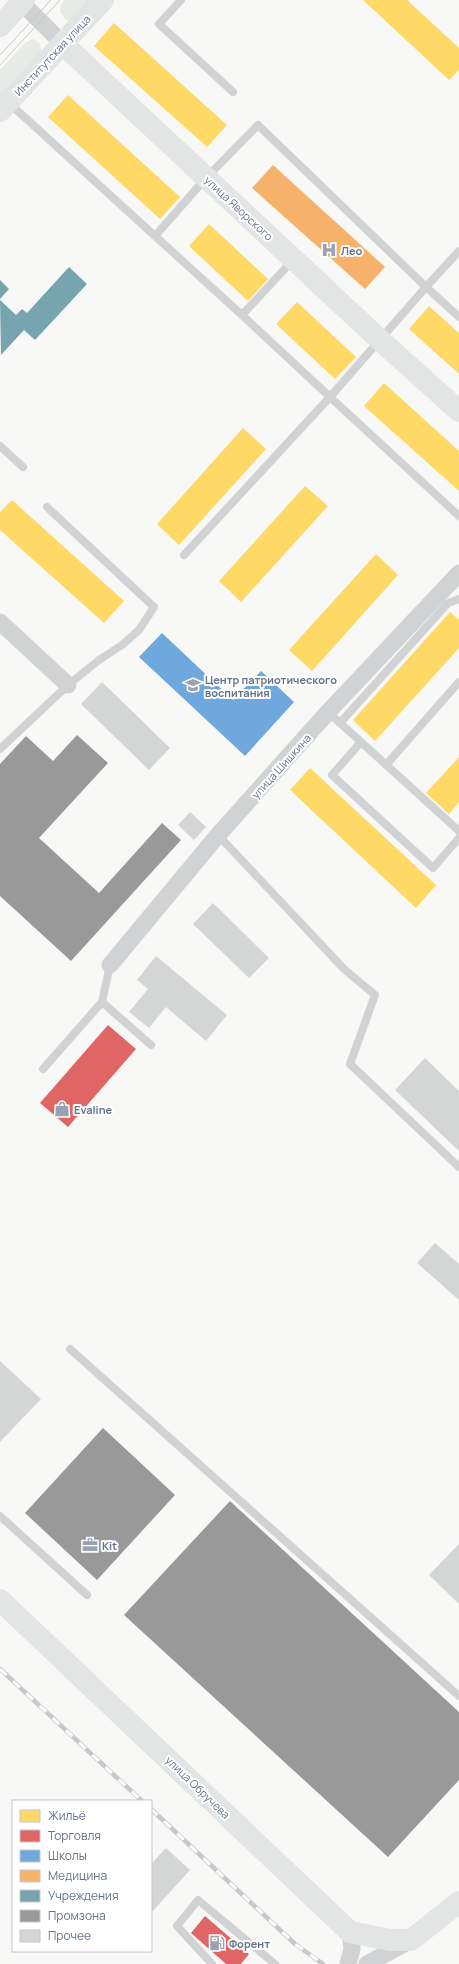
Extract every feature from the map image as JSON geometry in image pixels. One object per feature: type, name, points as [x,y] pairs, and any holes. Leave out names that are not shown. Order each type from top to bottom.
[{"type":"main road","name":"Институтская улица","points":[[4,106],[103,0]]},
{"type":"main road","points":[[0,26],[23,2]]},
{"type":"main road","name":"улица Яворского","points":[[63,44],[380,340],[459,411]]},
{"type":"main road","name":"улица Обручева","points":[[0,1600],[350,1932]]},
{"type":"main road","points":[[350,1932],[390,1940],[411,1940],[459,1902]]},
{"type":"street","name":"улица Яворского","points":[[23,2],[63,44]]},
{"type":"street","name":"улица Шишкина","points":[[110,965],[218,835],[334,718],[459,573]]},
{"type":"street","points":[[0,622],[68,685]]},
{"type":"street","points":[[348,1964],[352,1949],[350,1932]]},
{"type":"street","points":[[367,1964],[411,1940]]},
{"type":"lane","points":[[181,0],[159,24],[233,92]]},
{"type":"lane","points":[[4,106],[155,236],[459,516]]},
{"type":"lane","points":[[155,236],[206,178],[258,125],[459,317]]},
{"type":"lane","points":[[184,555],[330,397],[459,251]]},
{"type":"lane","points":[[242,315],[294,260]]},
{"type":"lane","points":[[0,446],[23,468]]},
{"type":"lane","points":[[0,749],[68,685],[139,630],[154,607],[47,507]]},
{"type":"lane","points":[[459,599],[448,603],[334,718],[459,831]]},
{"type":"lane","points":[[386,764],[459,682]]},
{"type":"lane","points":[[361,742],[332,775],[433,868],[459,838]]},
{"type":"lane","points":[[218,835],[344,970],[375,995],[350,1064],[459,1167]]},
{"type":"lane","points":[[43,1069],[102,1002],[110,965]]},
{"type":"lane","points":[[102,1002],[151,1045]]},
{"type":"lane","points":[[70,1349],[459,1696]]},
{"type":"lane","points":[[0,1516],[87,1595]]},
{"type":"lane","points":[[212,1964],[177,1926],[198,1900],[275,1964]]},
{"type":"shaded area","points":[[65,0],[94,0],[71,22],[66,20],[60,12],[61,5]]},
{"type":"shaded area","points":[[34,39],[40,44],[42,53],[0,104],[0,70],[26,42]]},
{"type":"building: Жильё","points":[[363,0],[407,0],[459,48],[459,70],[449,80]]},
{"type":"building: Жильё","points":[[114,23],[227,125],[207,147],[94,46]]},
{"type":"building: Жильё","points":[[68,95],[180,197],[160,219],[48,117]]},
{"type":"building: Жильё","points":[[209,224],[268,279],[248,301],[189,246]]},
{"type":"building: Жильё","points":[[297,302],[356,357],[335,379],[276,324]]},
{"type":"building: Жильё","points":[[429,306],[459,333],[459,374],[409,329]]},
{"type":"building: Жильё","points":[[384,383],[459,451],[459,491],[364,406]]},
{"type":"building: Жильё","points":[[243,428],[266,449],[179,545],[157,524]]},
{"type":"building: Жильё","points":[[305,486],[328,506],[241,602],[219,581]]},
{"type":"building: Жильё","points":[[12,500],[124,601],[104,623],[0,530],[0,512]]},
{"type":"building: Жильё","points":[[376,554],[398,575],[312,671],[289,650]]},
{"type":"building: Жильё","points":[[450,612],[459,620],[459,648],[375,741],[353,720]]},
{"type":"building: Жильё","points":[[459,757],[459,802],[449,814],[426,793]]},
{"type":"building: Жильё","points":[[310,768],[436,885],[416,908],[290,790]]},
{"type":"building: Торговля","points":[[108,1025],[136,1049],[68,1127],[40,1103]]},
{"type":"building: Торговля","points":[[205,1916],[249,1954],[241,1964],[226,1964],[191,1933]]},
{"type":"building: Школы","name":"Центр патриотического воспитания","points":[[162,633],[233,700],[261,671],[294,702],[245,756],[139,657]]},
{"type":"building: Медицина","points":[[273,165],[385,267],[365,289],[252,188]]},
{"type":"building: Учреждения","points":[[69,267],[87,284],[35,340],[24,330],[1,355],[0,300],[16,315],[22,309],[27,313]]},
{"type":"building: Учреждения","points":[[0,280],[9,289],[0,299]]},
{"type":"building: Промзона","points":[[77,735],[108,763],[39,838],[99,893],[162,823],[181,840],[71,961],[0,896],[0,764],[26,736],[53,761]]},
{"type":"building: Промзона","points":[[103,1428],[175,1495],[97,1580],[25,1513]]},
{"type":"building: Промзона","points":[[230,1501],[459,1712],[459,1780],[388,1857],[124,1615]]},
{"type":"building: Прочее","points":[[102,682],[170,748],[149,770],[81,704]]},
{"type":"building: Прочее","points":[[190,812],[206,827],[194,840],[178,825]]},
{"type":"building: Прочее","points":[[213,903],[269,958],[249,978],[193,924]]},
{"type":"building: Прочее","points":[[156,956],[227,1015],[206,1041],[166,1007],[149,1028],[129,1012],[148,989],[137,980]]},
{"type":"building: Прочее","points":[[425,1058],[459,1091],[459,1151],[395,1090]]},
{"type":"building: Прочее","points":[[435,1243],[459,1264],[459,1300],[417,1263]]},
{"type":"building: Прочее","points":[[0,1361],[41,1399],[0,1442]]},
{"type":"building: Прочее","points":[[459,1544],[459,1604],[429,1575]]},
{"type":"building: Прочее","points":[[166,1848],[190,1870],[152,1912],[152,1863]]},
{"type":"tram line","points":[[0,55],[51,0]]},
{"type":"tram line","points":[[0,65],[60,0]]},
{"type":"railway","points":[[0,1669],[141,1800]]},
{"type":"railway","points":[[152,1810],[295,1944],[323,1964]]},
{"type":"place","name":"Лео","points":[[329,250]]},
{"type":"place","name":"Центр патриотического воспитания","points":[[193,685]]},
{"type":"place","name":"Evaline","points":[[62,1109]]},
{"type":"place","name":"Kit","points":[[90,1545]]},
{"type":"place","name":"Форент","points":[[217,1943]]}]
